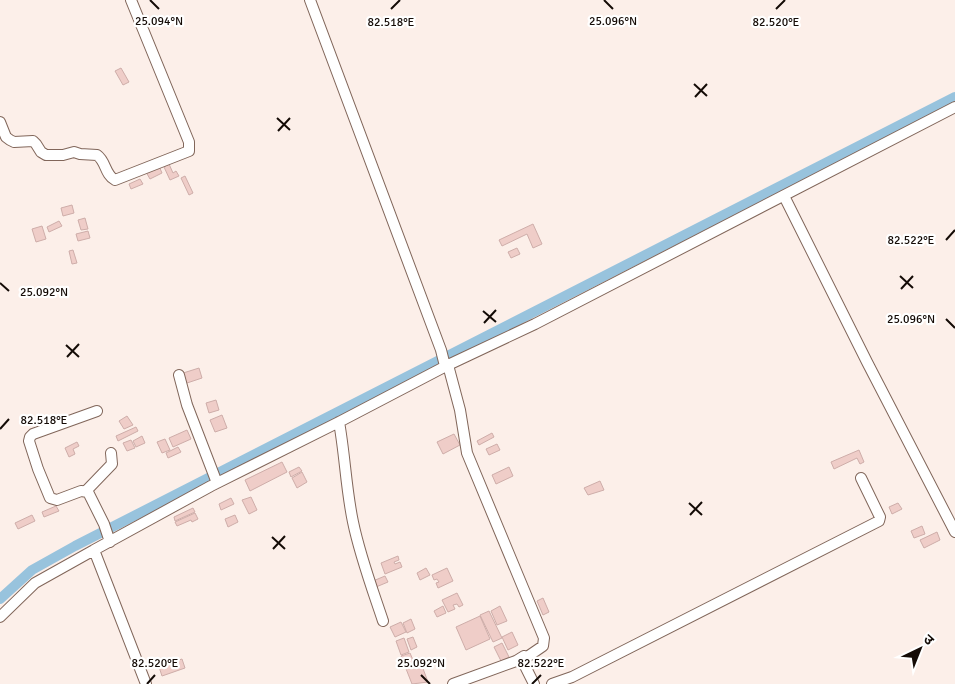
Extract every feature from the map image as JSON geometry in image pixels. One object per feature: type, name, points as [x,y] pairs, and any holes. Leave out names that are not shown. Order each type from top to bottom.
[{"type":"street","points":[[0,122],[6,137],[10,140],[14,142],[33,142],[46,155],[63,155],[74,152],[97,155],[103,161],[110,177],[115,180],[189,151],[189,142],[131,0]]},
{"type":"street","points":[[310,0],[441,350],[460,410],[467,453],[544,638],[543,646],[528,657],[524,656],[516,661],[454,684]]},
{"type":"street","points":[[0,617],[35,583],[94,550],[215,477],[339,422],[446,365],[535,324],[955,107]]},
{"type":"street","points":[[784,196],[955,532]]},
{"type":"street","points":[[179,375],[187,405],[215,477]]},
{"type":"street","points":[[97,411],[32,434],[29,439],[38,469],[52,500],[86,491],[112,464],[111,454]]},
{"type":"street","points":[[339,422],[345,452],[347,488],[352,521],[383,621]]},
{"type":"street","points":[[552,684],[572,677],[879,521],[880,517],[861,478]]},
{"type":"street","points":[[86,491],[91,496],[109,540]]},
{"type":"street","points":[[94,550],[146,684]]},
{"type":"street","points":[[524,656],[524,664],[534,684]]},
{"type":"building","points":[[121,68],[129,82],[123,85],[115,71]]},
{"type":"building","points":[[169,164],[173,173],[176,171],[179,176],[170,180],[164,167]]},
{"type":"building","points":[[159,166],[162,173],[150,179],[146,172]]},
{"type":"building","points":[[185,176],[193,193],[189,195],[181,178]]},
{"type":"building","points":[[140,179],[143,184],[131,189],[129,184]]},
{"type":"building","points":[[72,205],[74,213],[63,216],[61,208]]},
{"type":"building","points":[[85,218],[88,229],[81,230],[78,220]]},
{"type":"building","points":[[59,221],[62,226],[49,232],[47,227]]},
{"type":"building","points":[[533,224],[542,244],[533,248],[527,234],[502,246],[499,240]]},
{"type":"building","points":[[42,226],[46,239],[36,242],[32,229]]},
{"type":"building","points":[[88,231],[90,238],[78,241],[76,234]]},
{"type":"building","points":[[517,248],[520,254],[511,258],[508,252]]},
{"type":"building","points":[[73,250],[77,263],[72,264],[69,251]]},
{"type":"building","points":[[199,368],[202,378],[184,384],[180,374]]},
{"type":"building","points":[[216,400],[219,410],[209,413],[206,403]]},
{"type":"building","points":[[222,415],[227,428],[215,432],[210,420]]},
{"type":"building","points":[[127,416],[133,425],[124,429],[119,421]]},
{"type":"building","points":[[136,427],[138,431],[118,441],[116,436]]},
{"type":"building","points":[[187,430],[191,439],[173,447],[169,438]]},
{"type":"building","points":[[492,433],[494,437],[479,445],[477,441]]},
{"type":"building","points":[[454,434],[460,445],[443,454],[437,442]]},
{"type":"building","points":[[142,436],[145,443],[136,447],[133,441]]},
{"type":"building","points":[[165,439],[170,450],[162,453],[157,442]]},
{"type":"building","points":[[131,440],[135,448],[127,451],[123,443]]},
{"type":"building","points":[[77,442],[79,446],[73,449],[75,454],[69,457],[65,448]]},
{"type":"building","points":[[497,444],[500,450],[489,455],[486,449]]},
{"type":"building","points":[[178,447],[181,452],[168,458],[166,453]]},
{"type":"building","points":[[859,450],[864,462],[860,464],[857,458],[834,469],[831,462]]},
{"type":"building","points":[[282,462],[287,472],[250,491],[245,480]]},
{"type":"building","points":[[299,467],[302,471],[291,477],[289,472]]},
{"type":"building","points":[[509,467],[513,476],[496,484],[492,475]]},
{"type":"building","points":[[302,472],[307,482],[297,488],[292,478]]},
{"type":"building","points":[[600,481],[604,490],[588,495],[584,488]]},
{"type":"building","points":[[251,497],[257,510],[249,514],[242,500]]},
{"type":"building","points":[[231,498],[234,504],[221,510],[219,504]]},
{"type":"building","points":[[898,503],[902,509],[892,514],[889,507]]},
{"type":"building","points":[[56,506],[59,511],[44,517],[42,512]]},
{"type":"building","points":[[193,508],[195,512],[175,521],[174,517]]},
{"type":"building","points":[[195,513],[198,519],[177,526],[175,522]]},
{"type":"building","points":[[32,515],[35,521],[18,529],[15,523]]},
{"type":"building","points":[[235,515],[238,522],[228,527],[225,519]]},
{"type":"building","points":[[922,526],[925,534],[914,538],[911,531]]},
{"type":"building","points":[[937,532],[940,540],[924,548],[920,540]]},
{"type":"building","points":[[398,556],[399,560],[394,562],[395,564],[400,562],[402,567],[385,574],[381,563]]},
{"type":"building","points":[[426,568],[430,575],[420,580],[417,573]]},
{"type":"building","points":[[447,568],[453,581],[438,588],[436,583],[439,582],[437,579],[434,580],[432,575]]},
{"type":"building","points":[[385,576],[388,582],[376,587],[373,581]]},
{"type":"building","points":[[457,593],[463,605],[459,607],[457,604],[453,605],[455,609],[448,612],[442,600]]},
{"type":"building","points":[[543,598],[549,612],[543,615],[537,601]]},
{"type":"building","points":[[443,606],[446,613],[437,617],[434,611]]},
{"type":"building","points":[[500,606],[507,621],[497,625],[491,611]]},
{"type":"building","points":[[489,611],[502,638],[493,642],[480,615]]},
{"type":"building","points":[[480,616],[490,639],[466,650],[456,627]]},
{"type":"building","points":[[411,619],[415,629],[407,633],[403,623]]},
{"type":"building","points":[[401,622],[406,632],[395,637],[390,627]]},
{"type":"building","points":[[512,632],[518,645],[508,650],[502,637]]},
{"type":"building","points":[[413,637],[417,647],[411,650],[407,639]]},
{"type":"building","points":[[404,638],[409,652],[401,655],[396,641]]},
{"type":"building","points":[[502,643],[509,657],[501,661],[494,647]]},
{"type":"building","points":[[410,653],[413,660],[419,658],[428,682],[412,684],[401,656]]},
{"type":"building","points":[[182,659],[185,668],[162,676],[159,667]]},
{"type":"waterway","points":[[0,599],[32,570],[75,546],[955,97]]}]
